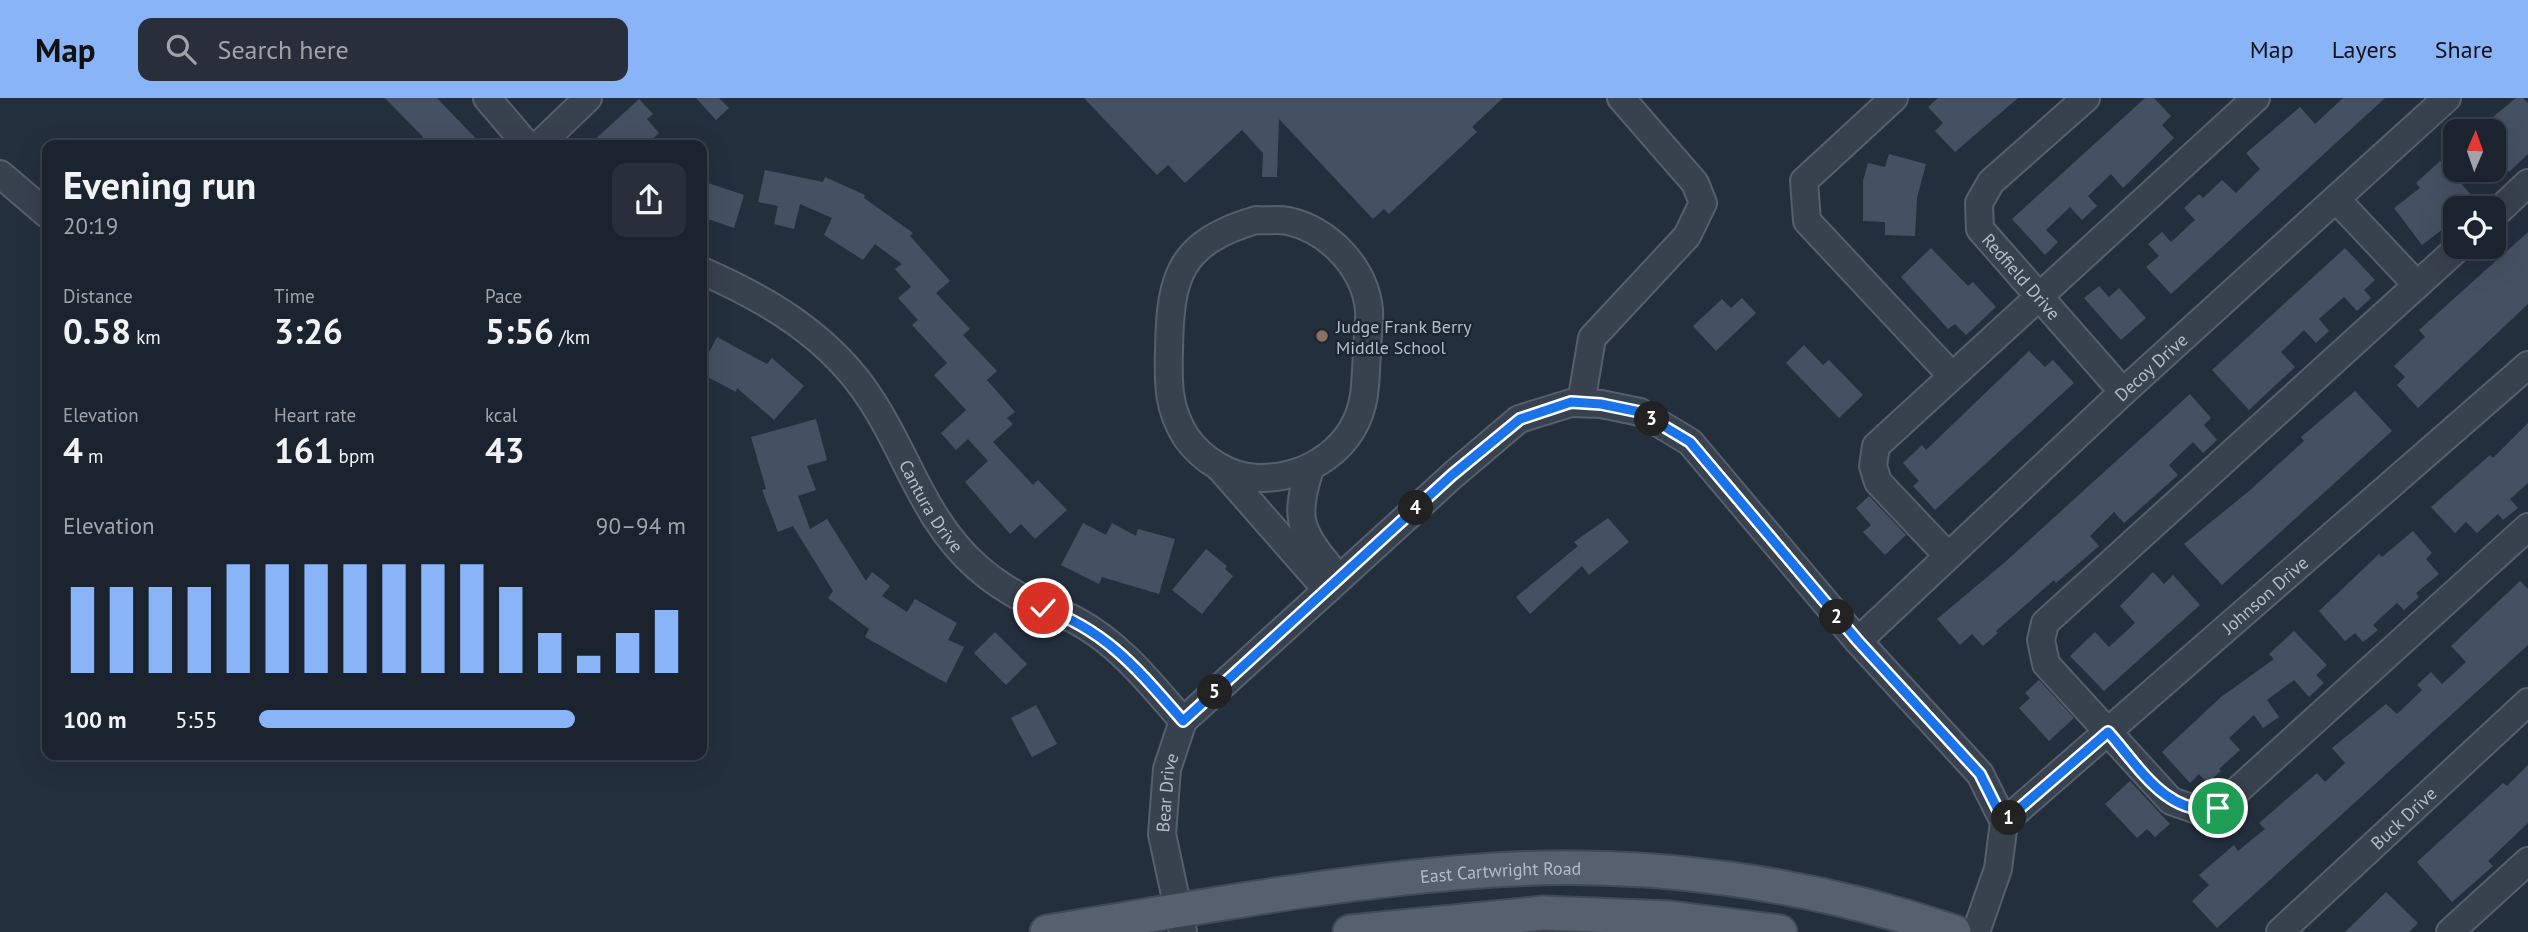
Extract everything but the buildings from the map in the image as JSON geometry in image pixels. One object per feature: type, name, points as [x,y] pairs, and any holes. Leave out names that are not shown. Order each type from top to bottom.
[{"type":"main road","name":"East Cartwright Road","points":[[1047,932],[1180,921],[1379,880],[1496,870],[1619,869],[1723,877],[1822,895],[1954,932]]},
{"type":"main road","points":[[1350,932],[1544,913],[1670,918],[1780,932]]},
{"type":"street","points":[[487,98],[523,140]]},
{"type":"street","points":[[544,140],[588,98]]},
{"type":"street","points":[[1581,403],[1592,338],[1686,236],[1703,203],[1695,183],[1621,98]]},
{"type":"street","points":[[1894,98],[1804,181],[1807,221],[1952,376]]},
{"type":"street","name":"Redfield Drive","points":[[2086,98],[1992,182],[1979,203],[1980,229],[2123,392]]},
{"type":"street","points":[[1948,556],[1878,482],[1873,466],[1876,446],[2256,98]]},
{"type":"street","name":"Decoy Drive","points":[[1858,641],[2123,392],[2447,98]]},
{"type":"street","points":[[0,174],[42,210]]},
{"type":"street","points":[[2506,204],[2528,183]]},
{"type":"street","points":[[2336,199],[2417,285]]},
{"type":"street","points":[[1219,467],[1248,478],[1280,478],[1310,469],[1336,451],[1354,426],[1364,396],[1369,309],[1361,279],[1343,252],[1318,232],[1288,221],[1256,220],[1226,229],[1199,247],[1180,272],[1170,302],[1168,391],[1176,422],[1194,448],[1219,467],[1333,584]]},
{"type":"street","points":[[2446,259],[2045,622],[2041,640],[2046,664],[2171,801],[2200,811],[2218,808],[2528,527]]},
{"type":"street","name":"Cantura Drive","points":[[707,273],[772,304],[811,332],[843,364],[872,401],[922,500],[952,542],[978,568],[1014,593],[1043,608],[1074,619],[1107,640],[1130,660],[1183,721]]},
{"type":"street","name":"Johnson Drive","points":[[2004,822],[2528,365]]},
{"type":"street","name":"Bear Drive","points":[[1180,921],[1162,834],[1167,769],[1183,721],[1452,475],[1520,419],[1571,402],[1640,412],[1690,442],[1858,641],[1980,774],[2004,822]]},
{"type":"street","points":[[1310,469],[1299,507],[1301,522],[1308,542],[1333,584]]},
{"type":"street","name":"Buck Drive","points":[[2280,932],[2528,702]]},
{"type":"street","points":[[1976,932],[1998,869],[2004,822]]},
{"type":"street","points":[[2450,932],[2528,861]]},
{"type":"place","name":"Judge Frank Berry Middle School","points":[[1322,336]]},
{"type":"route","points":[[1043,608],[1074,619],[1107,640],[1130,660],[1183,721],[1452,475],[1520,419],[1571,402],[1601,404],[1640,412],[1690,442],[1858,641],[1980,774],[2004,822],[2108,732],[2171,801],[2200,811],[2218,808]]}]
